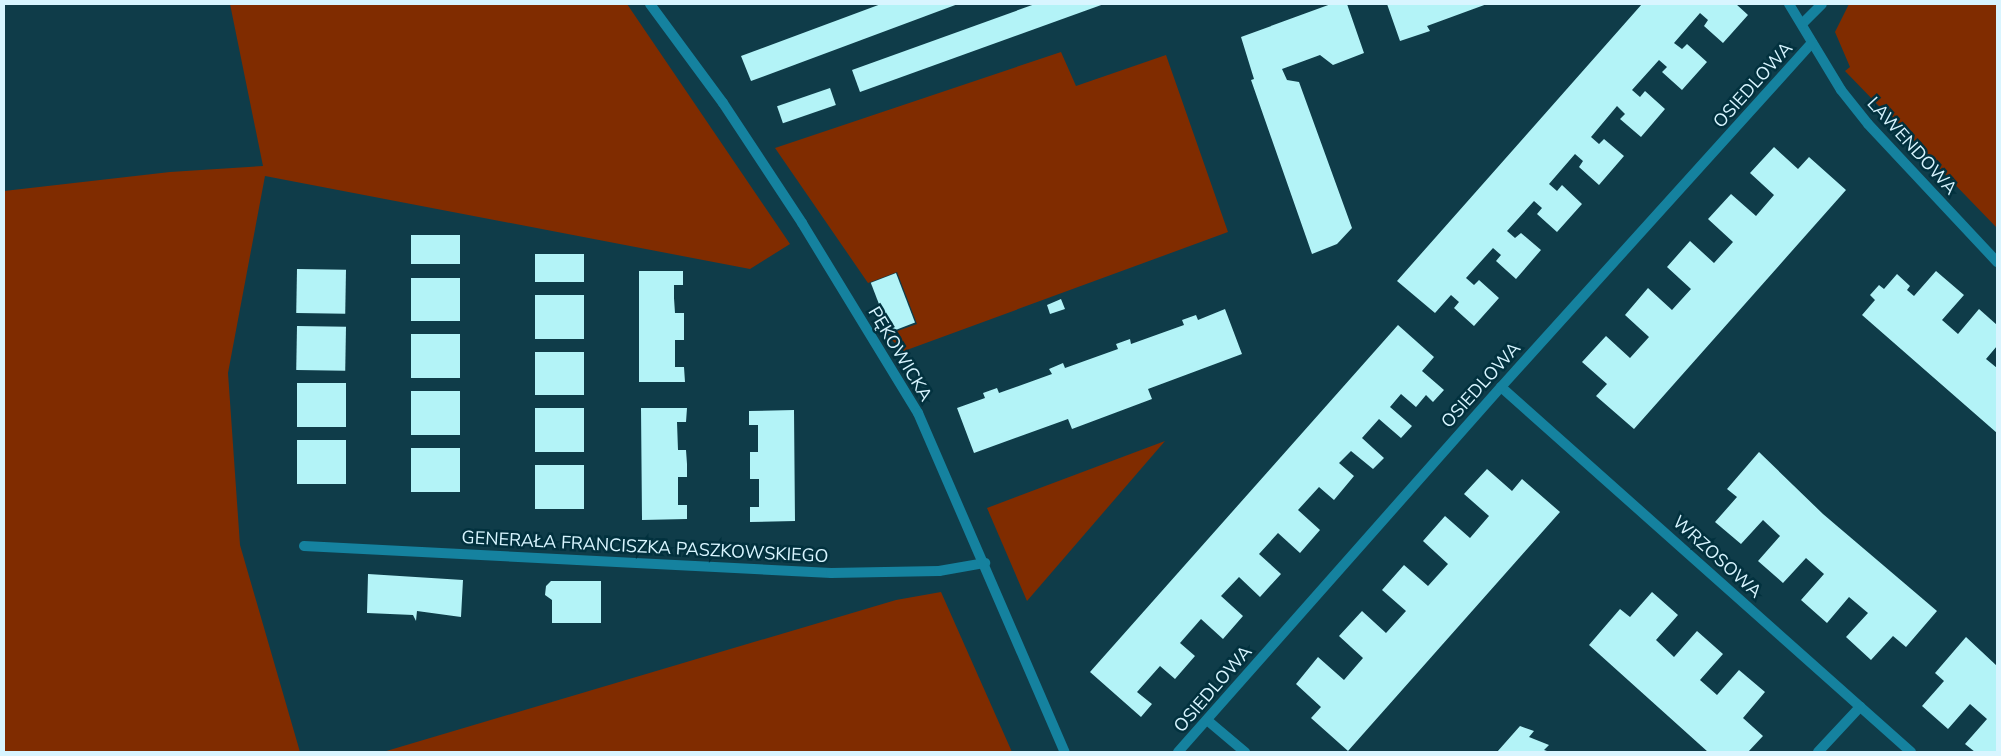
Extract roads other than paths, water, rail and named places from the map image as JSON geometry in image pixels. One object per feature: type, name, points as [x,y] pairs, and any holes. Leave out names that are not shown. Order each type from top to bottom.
[{"type":"street","name":"PĘKOWICKA","points":[[650,4],[723,103],[802,223],[911,401],[984,563],[1065,752]]},
{"type":"street","name":"LAWENDOWA","points":[[1789,4],[1841,90],[1868,124],[1997,262]]},
{"type":"street","points":[[1802,24],[1822,4]]},
{"type":"street","name":"OSIEDLOWA","points":[[1178,752],[1501,387],[1812,44]]},
{"type":"street","name":"WRZOSOWA","points":[[1501,387],[1911,752]]},
{"type":"street","name":"GENERAŁA FRANCISZKA PASZKOWSKIEGO","points":[[304,546],[831,573],[939,571],[984,563]]},
{"type":"street","points":[[1818,752],[1860,707]]},
{"type":"street","points":[[1207,720],[1245,752]]}]
